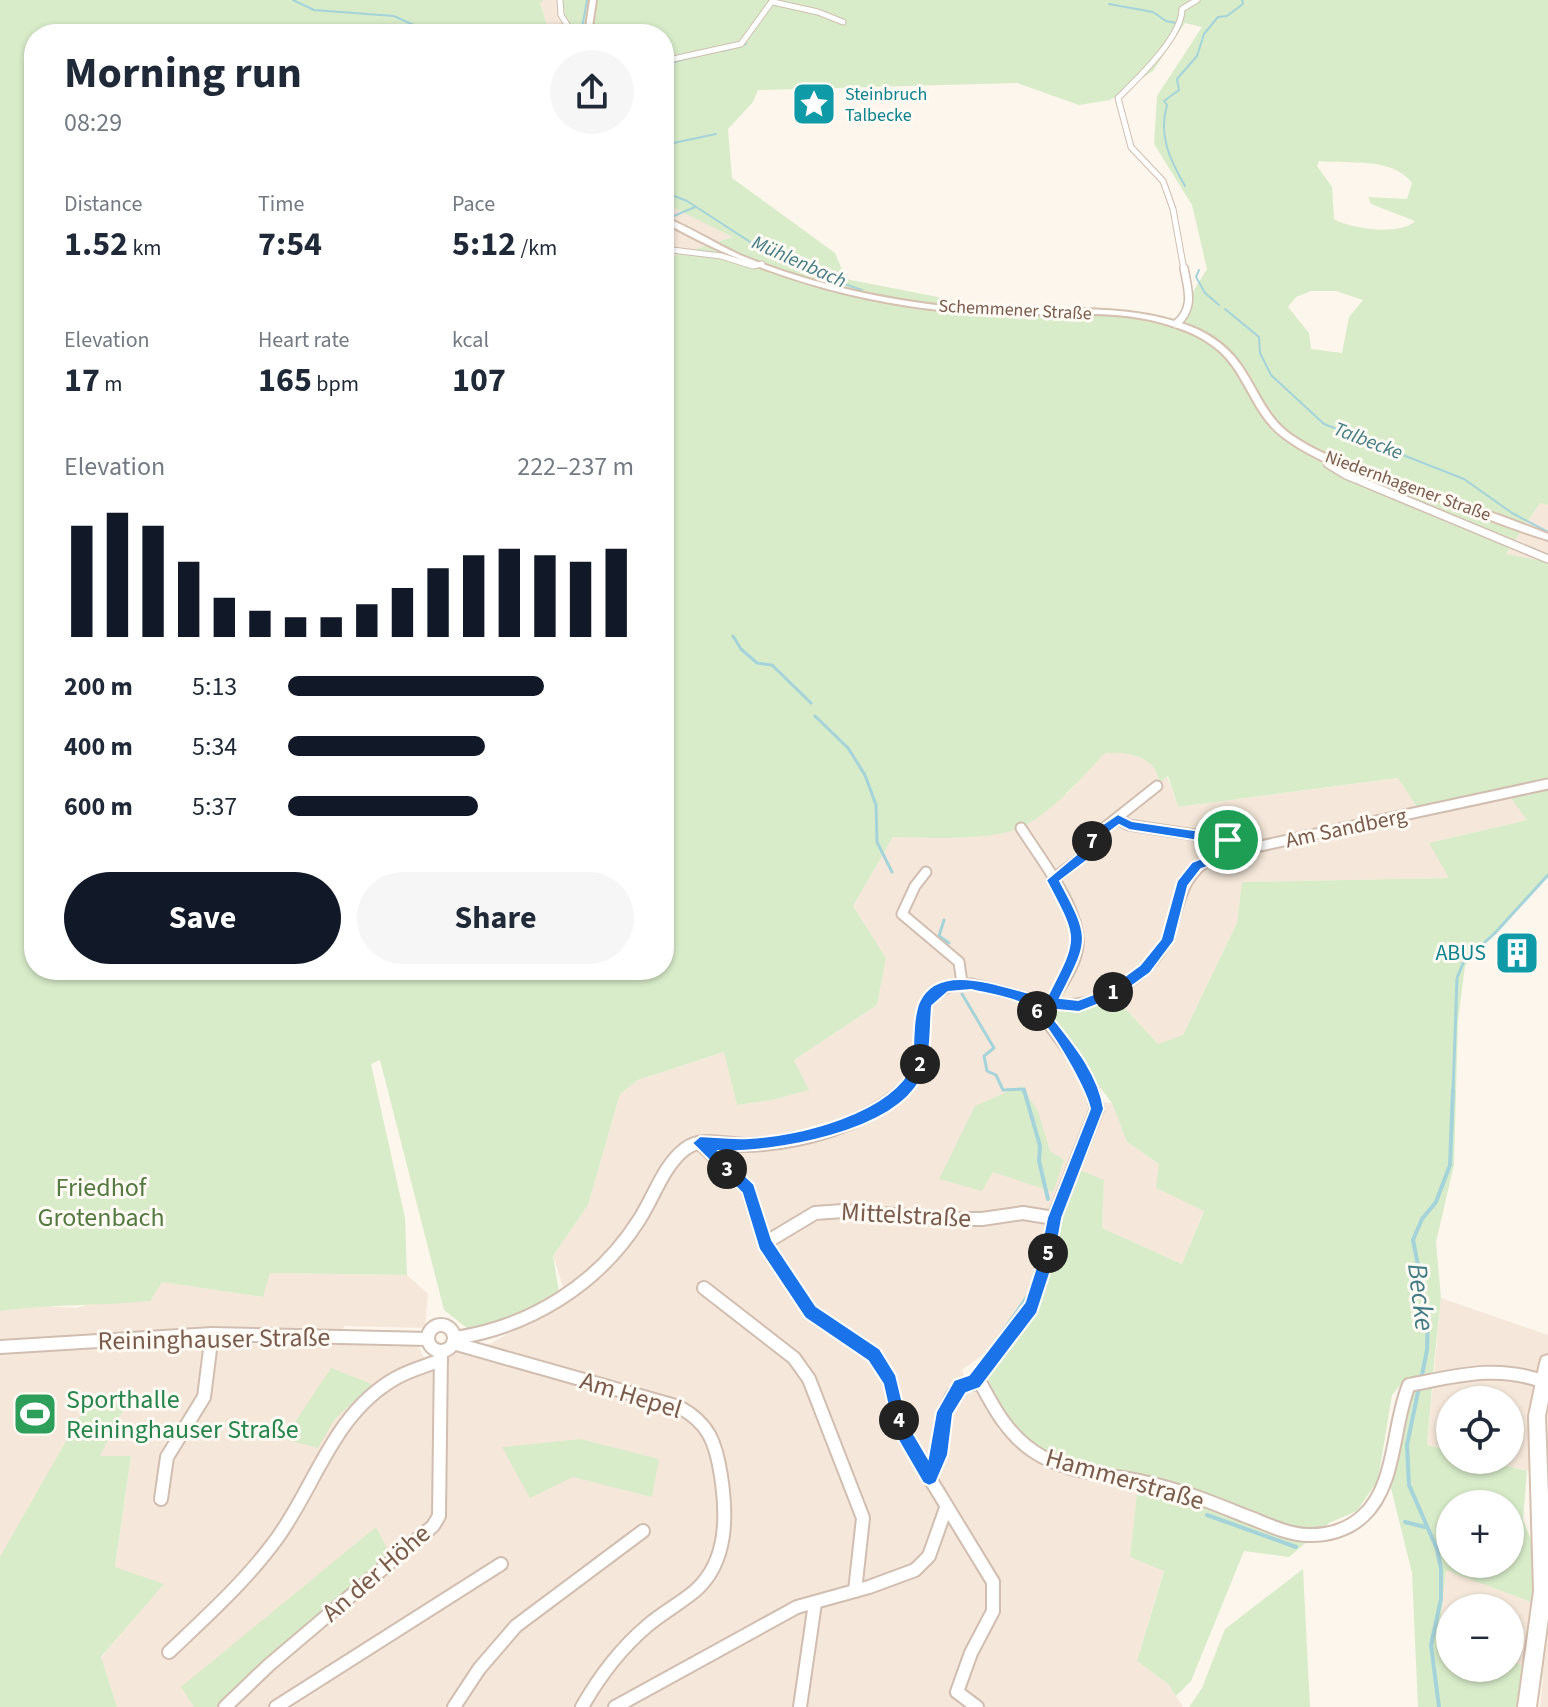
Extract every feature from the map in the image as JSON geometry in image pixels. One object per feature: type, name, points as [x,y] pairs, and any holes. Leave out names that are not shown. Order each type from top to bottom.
[{"type":"main road","points":[[589,24],[593,0]]},
{"type":"main road","name":"Schemmener Straße","points":[[674,225],[703,241],[762,264],[865,293],[935,307],[990,312],[1124,315],[1176,324]]},
{"type":"main road","name":"Niedernhagener Straße","points":[[1176,324],[1206,338],[1228,355],[1240,371],[1256,405],[1288,437],[1329,458],[1548,537]]},
{"type":"main road","points":[[1527,1707],[1543,1591],[1537,1416],[1548,1363]]},
{"type":"street","points":[[560,0],[561,15],[567,24]]},
{"type":"street","points":[[1176,324],[1184,317],[1190,303],[1173,209],[1163,181],[1131,147],[1118,98],[1147,69],[1182,20],[1182,9],[1197,0]]},
{"type":"street","points":[[674,59],[741,44],[773,1],[843,22]]},
{"type":"street","name":"Schemmener Straße","points":[[674,250],[721,256],[753,266],[762,264]]},
{"type":"street","points":[[1329,458],[1328,464],[1346,475],[1548,559]]},
{"type":"street","name":"Am Sandberg","points":[[962,983],[1031,1001],[1079,1006],[1112,993],[1145,969],[1167,941],[1182,885],[1196,865],[1214,856],[1548,784]]},
{"type":"street","points":[[1052,880],[1089,852],[1094,836],[1157,786]]},
{"type":"street","points":[[1118,819],[1129,825],[1228,840],[1239,850]]},
{"type":"street","points":[[1021,828],[1072,916],[1078,941],[1072,964],[1051,1003]]},
{"type":"street","points":[[169,1652],[235,1590],[280,1535],[335,1432],[367,1396],[396,1377],[441,1356],[454,1340],[502,1329],[566,1296],[606,1262],[635,1227],[679,1155],[688,1146],[700,1143],[749,1145],[792,1140],[845,1123],[890,1102],[914,1078],[920,1065],[925,1004],[945,986],[962,983],[959,962],[902,914],[915,886],[926,872]]},
{"type":"street","points":[[929,1477],[939,1455],[945,1412],[960,1386],[974,1382],[1031,1307],[1047,1258],[1054,1218],[1097,1109],[1095,1096],[1079,1062],[1031,1001]]},
{"type":"street","points":[[700,1143],[748,1189],[765,1243],[810,1312],[874,1355],[890,1381],[900,1427],[993,1582],[996,1601],[991,1622],[972,1650],[957,1692],[977,1707]]},
{"type":"street","name":"Mittelstraße","points":[[765,1243],[815,1213],[843,1211],[947,1219],[982,1219],[1023,1213],[1054,1218]]},
{"type":"street","points":[[704,1288],[794,1358],[809,1379],[863,1518],[855,1591]]},
{"type":"street","name":"Reininghauser Straße","points":[[0,1347],[212,1334],[428,1339],[432,1330],[441,1325],[453,1330],[454,1340]]},
{"type":"street","points":[[161,1499],[167,1457],[204,1397],[212,1334]]},
{"type":"street","points":[[428,1339],[433,1350],[441,1356]]},
{"type":"street","name":"Am Hepel","points":[[454,1340],[489,1355],[679,1407],[699,1417],[716,1442],[727,1513],[716,1561],[701,1584],[644,1628],[601,1673],[582,1707]]},
{"type":"street","name":"An der Höhe","points":[[225,1707],[269,1665],[433,1526],[439,1516],[441,1356]]},
{"type":"street","name":"Hammerstraße","points":[[974,1382],[981,1384],[997,1418],[1035,1453],[1057,1463],[1161,1486],[1291,1533],[1308,1536],[1334,1533],[1351,1526],[1365,1516],[1379,1499],[1400,1401],[1409,1385],[1497,1370],[1527,1373],[1544,1382]]},
{"type":"street","points":[[615,1707],[797,1607],[915,1570],[929,1556],[946,1508]]},
{"type":"street","points":[[454,1707],[479,1669],[516,1626],[643,1531]]},
{"type":"street","name":"An der Höhe","points":[[276,1707],[501,1564]]},
{"type":"street","points":[[800,1707],[815,1603]]},
{"type":"shaded area","points":[[558,0],[566,24],[547,24],[540,3]]},
{"type":"shaded area","points":[[674,206],[733,237],[674,256]]},
{"type":"shaded area","points":[[1540,503],[1548,505],[1548,562],[1506,555]]},
{"type":"shaded area","points":[[1104,753],[1130,753],[1151,763],[1159,774],[1167,776],[1178,807],[1399,778],[1423,817],[1511,798],[1528,820],[1429,843],[1450,878],[1242,882],[1237,923],[1183,1035],[1159,1045],[1107,988],[1077,1001],[1038,996],[1024,1006],[1077,1065],[1092,1102],[1112,1103],[1127,1142],[1159,1164],[1204,1210],[1182,1264],[1102,1228],[1104,1180],[1031,1307],[1009,1335],[962,1370],[968,1389],[982,1393],[999,1431],[1047,1467],[1138,1490],[1130,1557],[1164,1570],[1137,1661],[1168,1684],[1183,1707],[117,1707],[101,1658],[163,1584],[115,1568],[131,1456],[100,1457],[91,1397],[0,1558],[0,1311],[37,1306],[77,1308],[162,1282],[262,1297],[270,1273],[407,1275],[428,1294],[425,1328],[345,1326],[333,1342],[418,1345],[425,1360],[492,1343],[567,1299],[553,1256],[588,1205],[620,1094],[638,1080],[725,1052],[737,1105],[808,1090],[794,1060],[877,1005],[886,958],[853,906],[893,837],[963,838],[1067,794]]},
{"type":"shaded area","points":[[1441,1298],[1548,1335],[1548,1707],[1540,1707],[1543,1677],[1524,1667],[1524,1599],[1533,1603],[1545,1475],[1524,1470],[1524,1386],[1436,1386],[1436,1447],[1427,1445]]},
{"type":"shaded area","points":[[1445,1578],[1469,1578],[1510,1594],[1443,1594]]},
{"type":"green space","name":"Friedhof Grotenbach","points":[[0,0],[544,0],[540,3],[547,24],[24,24],[24,980],[674,980],[674,256],[733,237],[674,208],[674,24],[592,24],[597,0],[1548,0],[1548,505],[1540,503],[1506,554],[1548,562],[1548,779],[1419,810],[1398,778],[1178,807],[1168,776],[1159,783],[1157,774],[1147,761],[1123,753],[1105,753],[1056,803],[1022,827],[977,837],[893,837],[853,906],[886,958],[877,1005],[794,1060],[809,1090],[737,1105],[724,1052],[638,1080],[620,1094],[588,1205],[553,1256],[559,1293],[502,1324],[468,1329],[444,1310],[380,1060],[371,1064],[405,1218],[407,1275],[270,1273],[263,1297],[162,1282],[150,1301],[0,1311]],"holes":[[[1185,23],[1202,27],[1157,96],[1154,144],[1192,205],[1207,269],[1176,319],[999,309],[846,279],[835,253],[732,178],[728,129],[753,102],[758,90],[1017,83],[1079,105],[1110,100],[1153,71]],[[1319,161],[1382,165],[1404,175],[1412,183],[1407,199],[1368,197],[1371,204],[1415,221],[1408,226],[1387,230],[1352,226],[1334,219],[1332,187],[1317,166]],[[1311,291],[1336,291],[1363,300],[1349,317],[1342,353],[1311,349],[1309,333],[1288,307],[1296,297]]]},
{"type":"green space","points":[[562,0],[591,0],[587,24],[568,24],[562,14],[565,13]]},
{"type":"green space","points":[[1548,789],[1548,876],[1465,966],[1458,1021],[1454,1165],[1436,1242],[1441,1298],[1433,1373],[1406,1378],[1392,1395],[1378,1480],[1357,1511],[1329,1523],[1289,1557],[1244,1551],[1191,1681],[1176,1696],[1168,1684],[1137,1661],[1164,1571],[1130,1557],[1139,1476],[1065,1458],[1025,1438],[1009,1422],[996,1401],[987,1374],[1031,1307],[1072,1167],[1104,1180],[1102,1228],[1182,1264],[1204,1211],[1156,1188],[1159,1164],[1127,1142],[1112,1103],[1057,1030],[1046,1010],[1076,1011],[1114,996],[1158,1044],[1183,1035],[1237,923],[1242,882],[1449,878],[1429,843],[1527,820],[1511,798]]},
{"type":"green space","points":[[1021,1086],[1038,1111],[1050,1151],[1064,1160],[1053,1192],[993,1172],[982,1191],[939,1179],[975,1106]]},
{"type":"green space","points":[[331,1368],[372,1384],[334,1420],[318,1448],[284,1439]]},
{"type":"green space","points":[[1432,1388],[1427,1445],[1436,1447],[1436,1474],[1524,1474],[1524,1470],[1527,1471],[1524,1508],[1524,1490],[1436,1490],[1436,1578],[1445,1578],[1443,1594],[1436,1594],[1436,1682],[1522,1682],[1518,1707],[1418,1707],[1412,1573],[1391,1488],[1412,1390]]},
{"type":"green space","points":[[91,1397],[125,1406],[100,1456],[131,1456],[115,1567],[164,1584],[101,1657],[117,1707],[0,1707],[0,1557]]},
{"type":"green space","points":[[580,1439],[659,1459],[652,1497],[573,1477],[530,1498],[502,1447]]},
{"type":"green space","points":[[1524,1522],[1533,1544],[1533,1603],[1524,1600],[1524,1594],[1509,1594],[1467,1578],[1524,1578]]},
{"type":"green space","points":[[376,1527],[389,1553],[216,1707],[194,1707],[181,1687]]},
{"type":"green space","points":[[1303,1569],[1310,1707],[1189,1707],[1202,1688],[1225,1629]]},
{"type":"waterway","points":[[293,0],[314,10],[394,16],[411,24]]},
{"type":"waterway","points":[[583,24],[587,0]]},
{"type":"waterway","name":"Talbecke","points":[[1185,186],[1167,147],[1164,127],[1167,105],[1164,101],[1179,90],[1177,79],[1197,56],[1204,34],[1218,17],[1227,16],[1243,4],[1242,0]]},
{"type":"waterway","points":[[1109,4],[1153,12],[1166,21],[1176,23]]},
{"type":"waterway","points":[[723,51],[746,44]]},
{"type":"waterway","points":[[674,62],[692,57]]},
{"type":"waterway","points":[[674,143],[716,134]]},
{"type":"waterway","name":"Mühlenbach","points":[[674,196],[687,201],[764,251],[777,253],[809,272],[862,290]]},
{"type":"waterway","points":[[674,216],[695,207]]},
{"type":"waterway","name":"Talbecke","points":[[1199,270],[1196,277],[1205,293],[1219,305]]},
{"type":"waterway","name":"Talbecke","points":[[1225,309],[1259,337],[1260,353],[1271,375],[1324,424],[1464,479],[1512,513],[1548,532]]},
{"type":"waterway","points":[[733,636],[741,649],[757,663],[772,665],[811,703]]},
{"type":"waterway","points":[[815,716],[848,748],[865,775],[876,805],[877,842],[892,872]]},
{"type":"waterway","name":"Becke","points":[[1453,1092],[1457,978],[1464,961],[1495,933],[1548,875]]},
{"type":"waterway","points":[[944,920],[939,936],[949,943]]},
{"type":"waterway","points":[[962,994],[994,1048],[984,1056],[987,1071],[996,1075],[1003,1090],[1024,1090]]},
{"type":"waterway","points":[[1024,1090],[1040,1146],[1039,1161],[1048,1199]]},
{"type":"waterway","name":"Becke","points":[[1421,1380],[1427,1350],[1428,1316],[1413,1240],[1422,1219],[1436,1202],[1450,1165],[1453,1090]]},
{"type":"waterway","points":[[999,1338],[1030,1293],[1045,1235]]},
{"type":"waterway","name":"Becke","points":[[1419,1387],[1407,1445],[1409,1485],[1437,1549],[1441,1569],[1441,1599],[1431,1645],[1439,1707]]},
{"type":"waterway","points":[[1207,1515],[1296,1547]]},
{"type":"waterway","points":[[1405,1522],[1425,1527]]},
{"type":"place","name":"Steinbruch Talbecke","points":[[814,104]]},
{"type":"place","name":"ABUS","points":[[1517,953]]},
{"type":"place","name":"Sporthalle Reininghauser Straße","points":[[35,1414]]},
{"type":"route","points":[[1228,840],[1149,829],[1118,819],[1094,836],[1089,852],[1052,880],[1072,916],[1078,933],[1078,949],[1051,1003],[1031,1001],[1079,1062],[1095,1096],[1097,1109],[1054,1218],[1047,1258],[1031,1307],[977,1374],[974,1382],[960,1386],[945,1412],[939,1455],[929,1477],[900,1427],[890,1381],[874,1355],[810,1312],[765,1243],[748,1189],[700,1143],[749,1145],[792,1140],[845,1123],[890,1102],[914,1078],[920,1065],[925,1004],[945,986],[971,984],[1031,1001],[1079,1006],[1112,993],[1145,969],[1167,941],[1182,885],[1196,865],[1214,856],[1239,850],[1228,840]]}]
